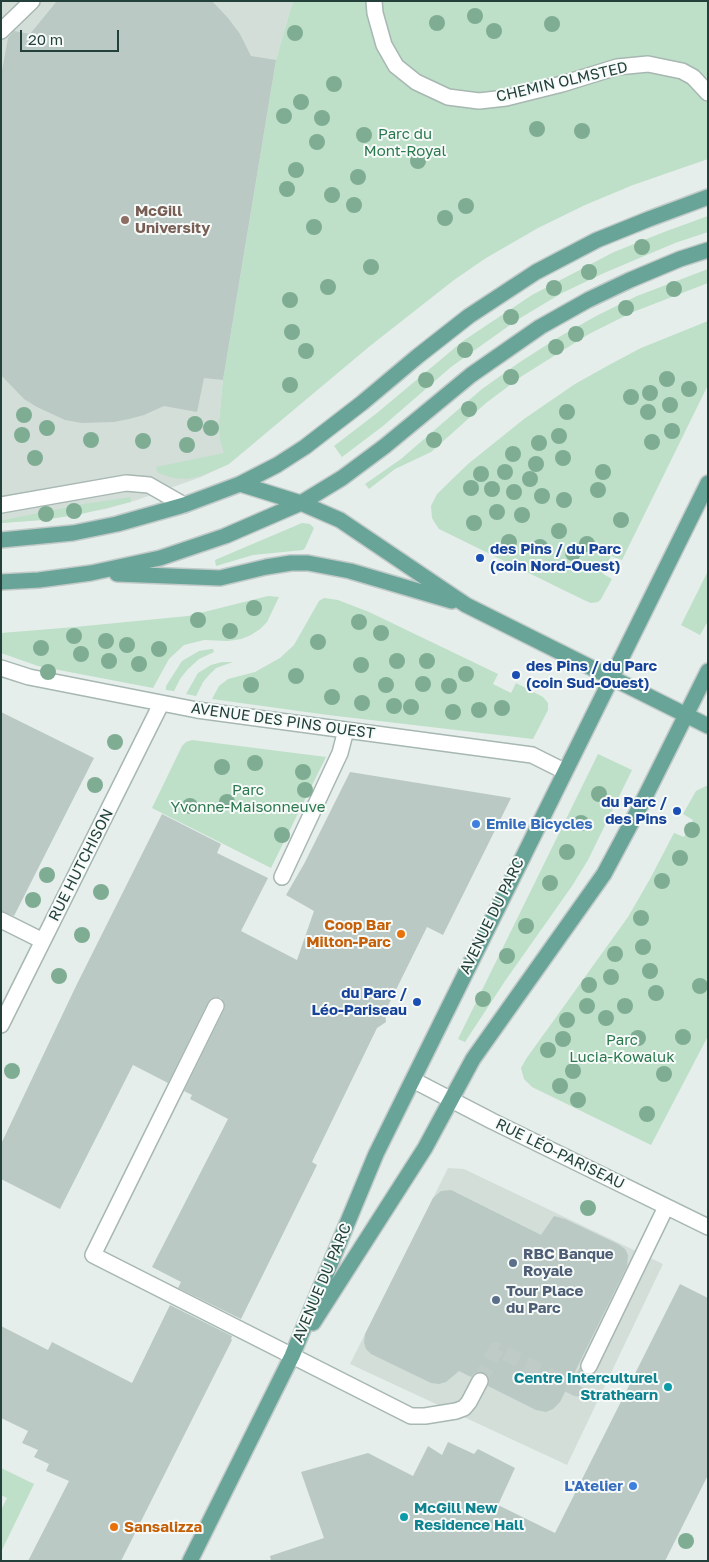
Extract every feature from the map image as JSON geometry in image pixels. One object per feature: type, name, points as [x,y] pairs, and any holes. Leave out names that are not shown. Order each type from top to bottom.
[{"type":"main road","points":[[1,540],[42,537],[96,528],[184,505],[240,484],[277,465],[305,447],[469,316],[536,272],[597,240],[649,218],[708,197]]},
{"type":"main road","points":[[1,582],[39,580],[143,563],[191,549],[250,526],[301,503],[342,478],[392,441],[471,375],[540,327],[588,300],[630,280],[680,259],[708,250]]},
{"type":"main road","name":"AVENUE DU PARC","points":[[190,1561],[292,1356],[376,1154],[414,1080],[438,1026],[564,770],[708,483]]},
{"type":"main road","points":[[240,484],[301,503],[340,520],[466,605],[708,726]]},
{"type":"main road","points":[[91,573],[220,578],[291,563],[308,564],[350,571],[466,605]]},
{"type":"main road","name":"AVENUE DU PARC","points":[[292,1356],[414,1165],[473,1059],[604,874],[708,671]]},
{"type":"street","points":[[1,31],[32,1]]},
{"type":"street","name":"CHEMIN OLMSTED","points":[[374,1],[375,13],[384,45],[396,66],[416,82],[448,97],[479,101],[506,98],[562,84],[617,67],[648,64],[682,71],[693,77],[708,93]]},
{"type":"street","points":[[1,505],[126,483],[149,485],[184,505]]},
{"type":"street","name":"AVENUE DES PINS OUEST","points":[[1,668],[28,677],[197,710],[532,755],[564,770]]},
{"type":"street","name":"RUE HUTCHISON","points":[[1,1025],[161,704]]},
{"type":"street","points":[[282,878],[340,754],[346,730]]},
{"type":"street","points":[[1,920],[43,941]]},
{"type":"street","points":[[216,1006],[94,1256],[410,1416],[416,1417],[464,1408],[480,1381]]},
{"type":"street","name":"RUE LÉO-PARISEAU","points":[[414,1080],[708,1227]]},
{"type":"street","points":[[589,1366],[666,1207]]},
{"type":"shaded area","name":"McGill University","points":[[1,1],[293,1],[276,60],[223,380],[219,421],[229,464],[201,477],[106,509],[42,520],[1,523]]},
{"type":"shaded area","name":"Tour Place du Parc","points":[[448,1168],[464,1169],[663,1264],[567,1465],[350,1364]]},
{"type":"green space","name":"Parc du Mont-Royal","points":[[293,1],[708,1],[708,159],[633,185],[585,205],[538,228],[486,258],[454,280],[370,346],[229,464],[201,476],[187,479],[173,478],[158,473],[156,467],[224,453],[220,440],[219,421],[223,380],[276,60]]},
{"type":"green space","points":[[708,216],[708,232],[675,243],[562,293],[517,320],[451,367],[383,426],[342,457],[334,446],[377,413],[463,341],[532,295],[614,252]]},
{"type":"green space","points":[[708,269],[708,283],[633,312],[589,334],[522,376],[486,403],[431,452],[395,469],[369,489],[365,484],[401,459],[482,389],[559,337],[637,296]]},
{"type":"green space","points":[[708,321],[708,385],[622,560],[611,556],[603,574],[612,579],[598,602],[591,603],[586,601],[439,529],[432,518],[431,506],[437,494],[468,464],[524,419],[575,384],[609,365],[641,348]]},
{"type":"green space","points":[[131,497],[131,502],[77,515],[1,523],[4,520],[84,504]]},
{"type":"green space","points":[[302,523],[310,524],[314,528],[303,550],[253,555],[216,566],[215,560]]},
{"type":"green space","points":[[708,571],[708,621],[700,635],[681,625]]},
{"type":"green space","points":[[268,596],[279,597],[267,622],[260,629],[241,639],[228,641],[204,640],[184,645],[169,659],[153,688],[38,666],[1,653],[1,633],[188,616]]},
{"type":"green space","points":[[324,598],[338,600],[369,612],[498,674],[493,684],[511,693],[516,683],[543,697],[548,703],[548,710],[533,739],[328,715],[212,699],[219,686],[228,679],[255,672],[280,658],[294,645],[319,601]]},
{"type":"green space","points":[[213,649],[214,652],[199,659],[187,670],[174,691],[166,690],[166,686],[182,661],[199,651]]},
{"type":"green space","points":[[233,662],[216,668],[203,682],[196,696],[186,694],[198,673],[211,665]]},
{"type":"green space","name":"Parc Yvonne-Maisonneuve","points":[[192,740],[326,757],[271,868],[152,808],[182,746]]},
{"type":"green space","points":[[598,754],[632,770],[588,860],[465,1042],[458,1039]]},
{"type":"green space","name":"Parc Lucia-Kowaluk","points":[[708,785],[708,1036],[651,1145],[532,1087],[524,1079],[521,1068],[628,917],[674,833],[684,837],[693,820],[683,814],[696,791]]},
{"type":"green space","points":[[1,1468],[34,1484],[1,1552],[1,1510],[7,1498],[1,1495]]},
{"type":"building","name":"McGill University","points":[[57,1],[212,1],[240,34],[251,56],[276,60],[223,380],[204,378],[197,412],[164,406],[144,415],[114,422],[82,423],[65,420],[24,399],[1,375],[1,76],[8,38],[14,31],[30,34]]},
{"type":"building","points":[[1,712],[94,758],[14,916],[1,911]]},
{"type":"building","points":[[350,772],[511,798],[443,935],[427,927],[385,1012],[386,1022],[377,1028],[312,1162],[317,1165],[241,1319],[178,1288],[181,1282],[152,1267],[228,1119],[190,1099],[192,1095],[184,1091],[224,1010],[225,1005],[221,998],[215,997],[208,1002],[168,1083],[133,1065],[60,1209],[1,1179],[1,1144],[76,986],[162,814],[221,844],[217,853],[268,878],[241,931],[297,960],[314,911],[286,895],[304,864]]},
{"type":"building","name":"Tour Place du Parc","points":[[451,1190],[541,1235],[554,1216],[565,1219],[618,1244],[625,1249],[628,1255],[627,1266],[560,1402],[553,1409],[546,1412],[536,1410],[488,1386],[488,1376],[484,1373],[475,1373],[471,1377],[459,1371],[446,1382],[439,1384],[431,1383],[371,1354],[366,1349],[364,1343],[365,1334],[433,1198],[441,1191]]},
{"type":"building","points":[[680,1284],[708,1298],[708,1475],[665,1561],[271,1561],[270,1556],[324,1538],[301,1472],[368,1453],[413,1476],[428,1446],[442,1455],[448,1442],[474,1454],[478,1449],[515,1468],[498,1505],[555,1533]]},
{"type":"building","points":[[170,1305],[232,1336],[232,1340],[121,1561],[28,1561],[69,1481],[46,1471],[49,1464],[34,1457],[38,1450],[22,1443],[28,1431],[1,1418],[1,1326],[48,1350],[52,1342],[132,1383]]},
{"type":"tunnel","points":[[480,1381],[496,1349],[577,1389],[589,1366]]},
{"type":"place","name":"McGill University","points":[[125,220]]},
{"type":"place","name":"des Pins / du Parc (coin Nord-Ouest)","points":[[480,558]]},
{"type":"place","name":"des Pins / du Parc (coin Sud-Ouest)","points":[[516,675]]},
{"type":"place","name":"du Parc / des Pins","points":[[677,811]]},
{"type":"place","name":"Emile Bicycles","points":[[476,824]]},
{"type":"place","name":"Coop Bar Milton-Parc","points":[[401,934]]},
{"type":"place","name":"du Parc / Léo-Pariseau","points":[[417,1002]]},
{"type":"place","name":"RBC Banque Royale","points":[[513,1263]]},
{"type":"place","name":"Tour Place du Parc","points":[[496,1300]]},
{"type":"place","name":"Centre Interculturel Strathearn","points":[[668,1387]]},
{"type":"place","name":"L'Atelier","points":[[633,1486]]},
{"type":"place","name":"McGill New Residence Hall","points":[[404,1517]]},
{"type":"place","name":"Sansalizza","points":[[114,1527]]}]
